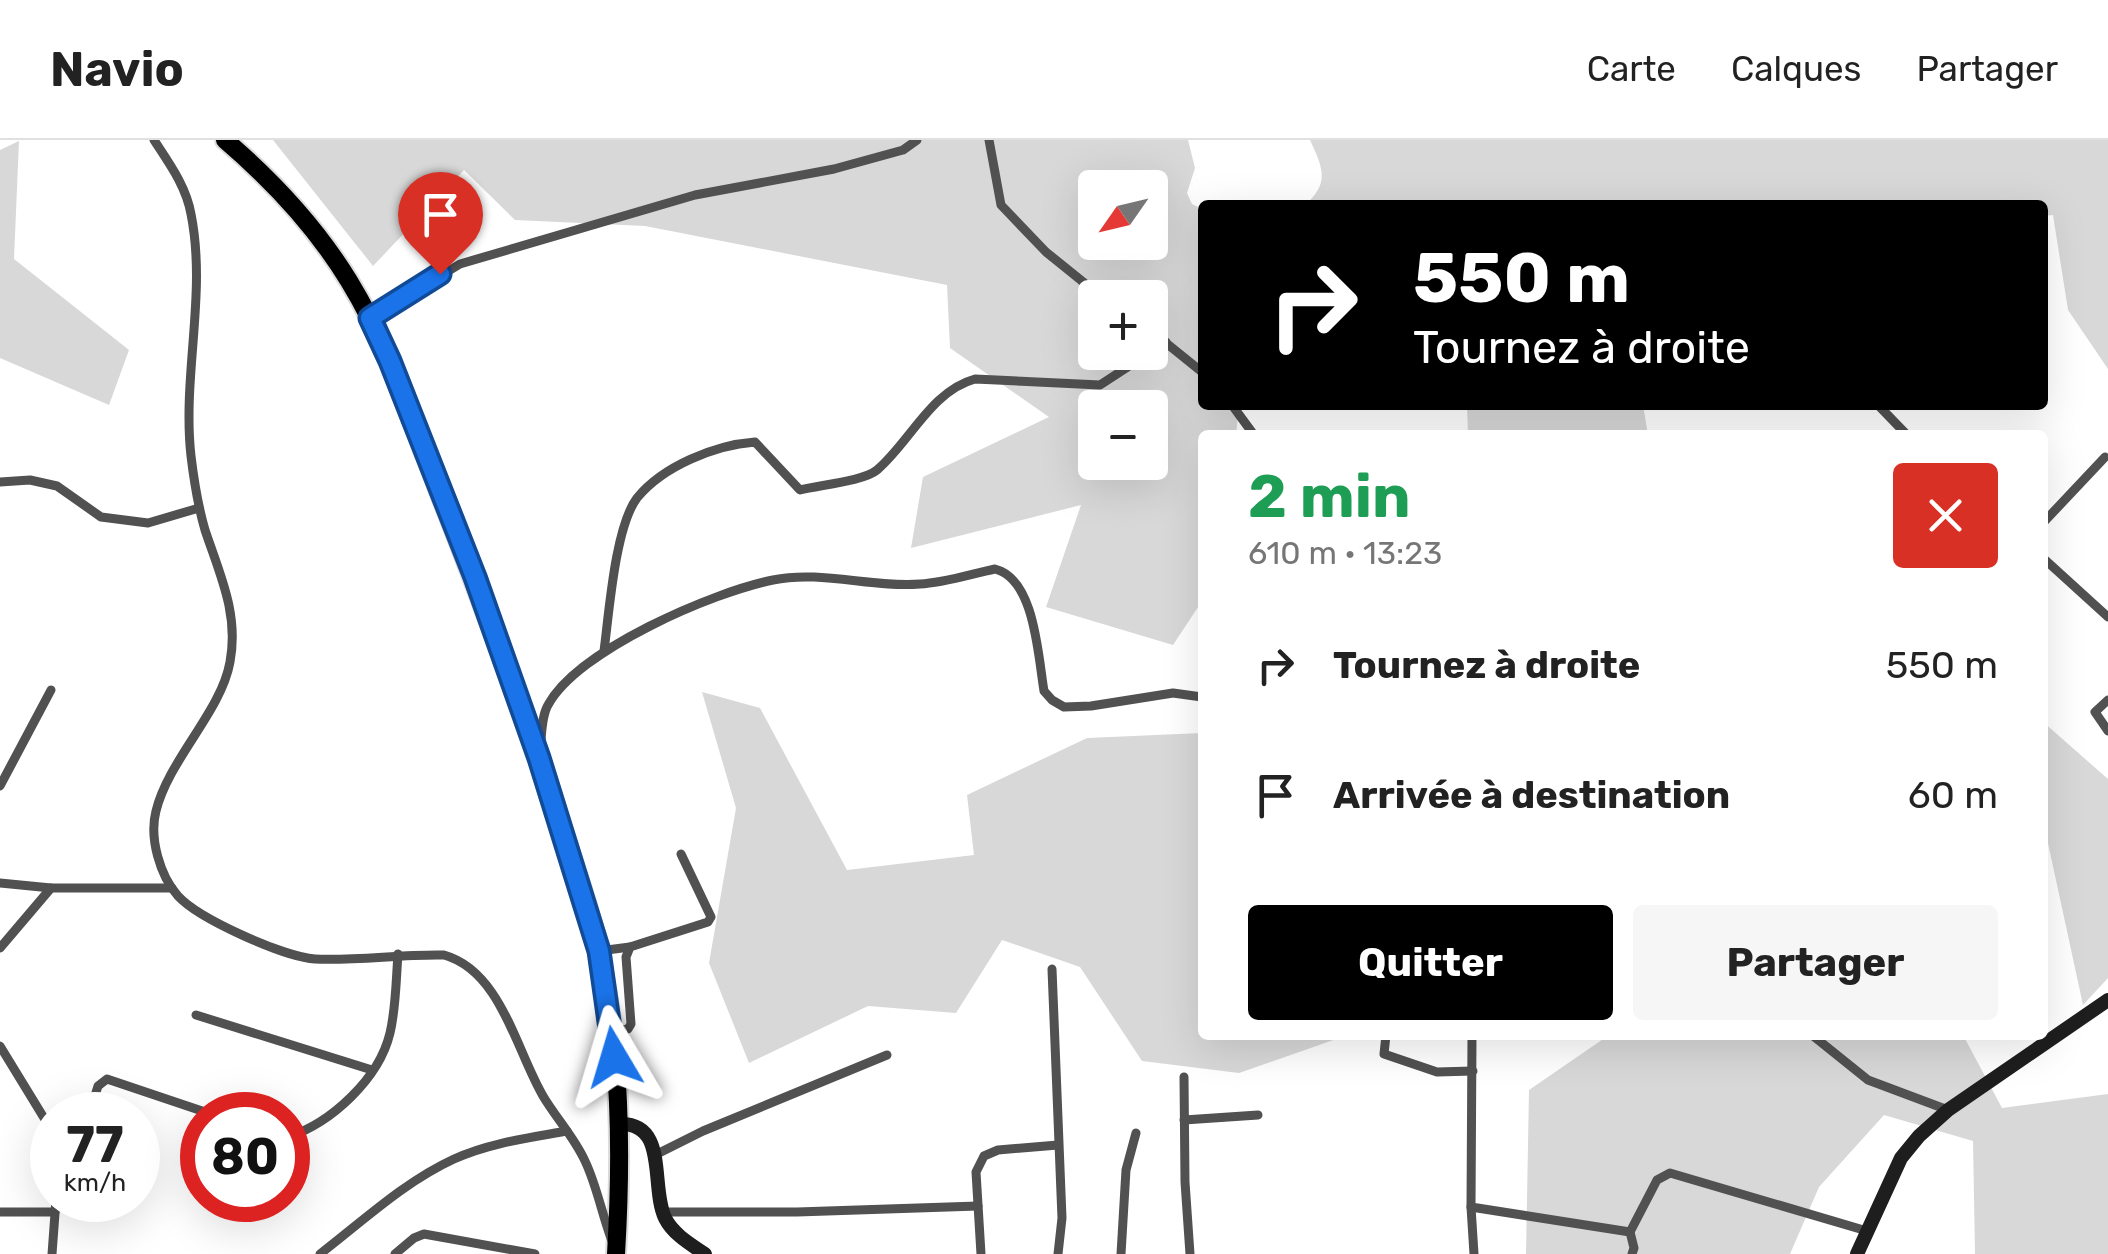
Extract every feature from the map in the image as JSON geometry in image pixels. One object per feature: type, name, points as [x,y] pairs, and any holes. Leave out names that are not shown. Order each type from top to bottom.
[{"type":"highway","points":[[225,140],[256,166],[303,216],[349,280],[370,318],[475,577],[539,758],[599,951],[612,1032],[619,1124],[617,1253]]},
{"type":"street","points":[[154,140],[182,186],[191,212],[197,268],[190,450],[200,508],[231,608],[233,634],[226,678],[163,790],[154,816],[160,863],[172,888],[193,908],[286,953],[316,958],[444,955],[474,971],[495,1000],[537,1085],[586,1163],[617,1253]]},
{"type":"street","points":[[370,318],[460,264],[694,195],[834,169],[903,150],[917,140]]},
{"type":"street","points":[[989,140],[1001,205],[1046,252],[1081,280]]},
{"type":"street","points":[[1168,344],[1198,369]]},
{"type":"street","points":[[604,651],[620,541],[635,502],[682,464],[726,444],[755,442],[800,490],[870,474],[944,396],[975,378],[1100,385],[1123,370]]},
{"type":"street","points":[[1883,410],[1901,430]]},
{"type":"street","points":[[2048,518],[2104,457]]},
{"type":"street","points":[[0,482],[30,480],[57,486],[101,518],[148,523],[200,508]]},
{"type":"street","points":[[2048,562],[2108,617]]},
{"type":"street","points":[[539,758],[546,709],[554,696],[604,651],[707,601],[774,580],[920,584],[995,569],[1006,572],[1022,590],[1033,623],[1044,691],[1052,700],[1064,706],[1091,706],[1173,694],[1198,696]]},
{"type":"street","points":[[0,786],[50,690]]},
{"type":"street","points":[[2108,700],[2095,712],[2108,731]]},
{"type":"street","points":[[599,951],[630,947],[708,922],[711,917],[682,854]]},
{"type":"street","points":[[0,883],[51,888],[172,888]]},
{"type":"street","points":[[0,948],[51,888]]},
{"type":"street","points":[[612,1032],[628,1029],[631,1024],[626,956],[630,947]]},
{"type":"street","points":[[310,1127],[362,1085],[386,1048],[398,954]]},
{"type":"street","points":[[1052,970],[1062,1218],[1058,1254]]},
{"type":"street","points":[[1857,1254],[1900,1158],[1918,1136],[1948,1110],[2108,1000]]},
{"type":"street","points":[[196,1015],[372,1070]]},
{"type":"street","points":[[1385,1040],[1384,1054],[1437,1072],[1473,1070]]},
{"type":"street","points":[[1472,1040],[1470,1208],[1474,1254]]},
{"type":"street","points":[[1818,1040],[1868,1080],[1948,1110]]},
{"type":"street","points":[[2,1053],[30,1097]]},
{"type":"street","points":[[655,1155],[886,1055]]},
{"type":"street","points":[[1184,1077],[1190,1254]]},
{"type":"street","points":[[96,1092],[106,1079],[145,1092]]},
{"type":"street","points":[[1184,1120],[1258,1116]]},
{"type":"street","points":[[619,1124],[632,1124],[645,1132],[655,1155],[662,1212],[674,1231],[705,1254]]},
{"type":"street","points":[[320,1254],[414,1182],[452,1160],[504,1142],[567,1131]]},
{"type":"street","points":[[1120,1254],[1126,1170],[1136,1133]]},
{"type":"street","points":[[981,1254],[976,1172],[984,1156],[998,1150],[1058,1145]]},
{"type":"street","points":[[1632,1254],[1630,1232],[1657,1180],[1670,1173],[1868,1231]]},
{"type":"street","points":[[662,1212],[978,1206]]},
{"type":"street","points":[[1470,1208],[1630,1232]]},
{"type":"street","points":[[0,1212],[30,1212]]},
{"type":"street","points":[[52,1254],[54,1222]]},
{"type":"street","points":[[395,1254],[424,1234],[536,1254]]},
{"type":"shaded area","points":[[273,140],[1188,140],[1195,168],[1187,193],[1198,207],[1198,410],[1238,410],[1236,430],[1198,430],[1198,607],[1173,645],[1046,607],[1081,505],[911,548],[923,477],[1049,417],[950,348],[947,285],[645,226],[515,220],[464,170],[373,266]]},
{"type":"shaded area","points":[[1310,140],[2108,140],[2108,369],[2068,310],[2048,200],[1310,200],[1321,182]]},
{"type":"shaded area","points":[[19,141],[14,259],[129,350],[109,405],[0,358],[0,150]]},
{"type":"shaded area","points":[[1467,410],[1644,410],[1647,430],[1468,430]]},
{"type":"shaded area","points":[[702,692],[760,708],[847,870],[974,855],[967,795],[1087,738],[1198,733],[1198,1040],[1333,1040],[1239,1073],[1142,1061],[1080,967],[1002,940],[956,1013],[868,1006],[749,1063],[709,963],[736,808]]},
{"type":"shaded area","points":[[2048,726],[2108,779],[2108,978],[2083,1005],[2048,843]]},
{"type":"shaded area","points":[[1602,1040],[1966,1040],[2002,1108],[2108,1094],[2108,1254],[1975,1254],[1973,1141],[1884,1115],[1819,1187],[1790,1254],[1526,1254],[1529,1090]]},
{"type":"route","points":[[440,274],[370,318],[475,577],[539,758],[599,951],[614,1057]]}]
